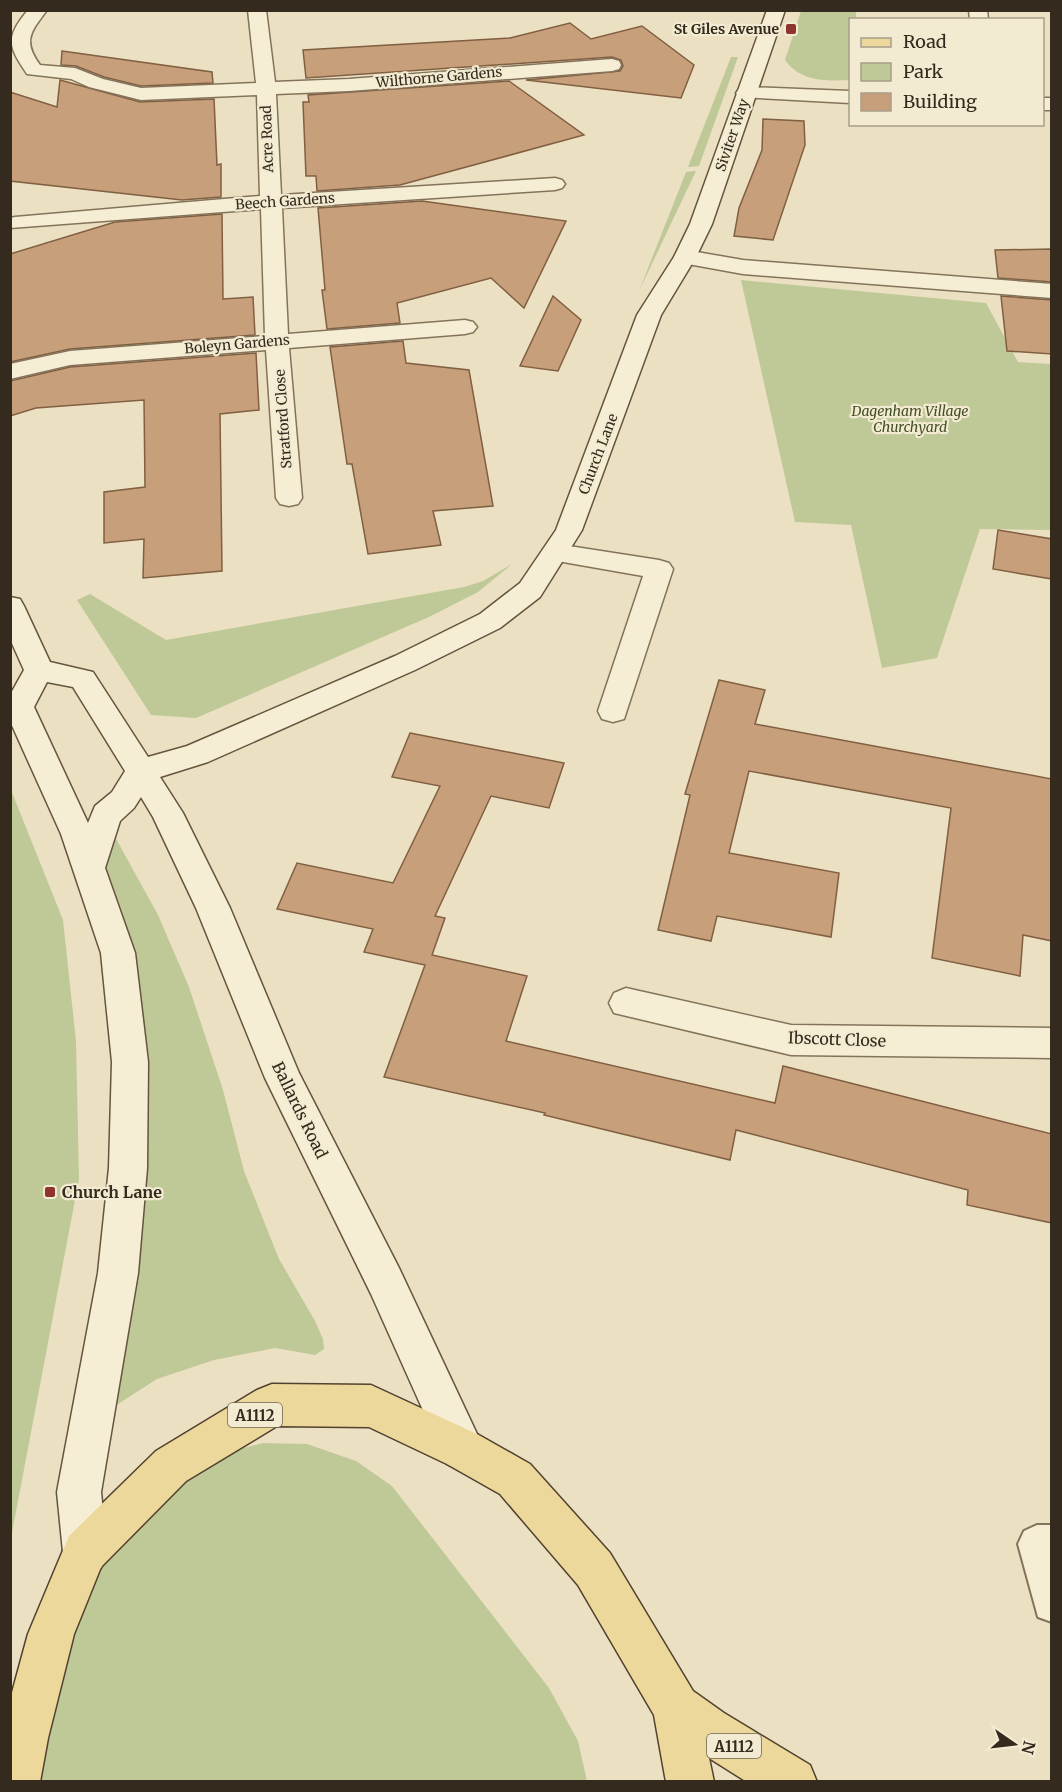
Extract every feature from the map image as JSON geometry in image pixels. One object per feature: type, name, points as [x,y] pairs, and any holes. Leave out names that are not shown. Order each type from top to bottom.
[{"type":"main road","name":"A1112","points":[[16,1782],[24,1738],[51,1634],[85,1551],[171,1466],[272,1405],[371,1406],[462,1449],[515,1479],[594,1569],[676,1708],[690,1782]]},
{"type":"main road","name":"A1112","points":[[676,1708],[707,1730],[793,1782]]},
{"type":"street","name":"Wilthorne Gardens","points":[[38,10],[21,30],[20,52],[34,70],[75,74],[96,83],[141,94],[349,85],[612,65]]},
{"type":"street","name":"Acre Road","points":[[257,10],[266,88],[269,202],[277,341]]},
{"type":"street","name":"Siviter Way","points":[[685,257],[701,224],[776,10]]},
{"type":"street","points":[[746,93],[849,97]]},
{"type":"street","name":"Beech Gardens","points":[[15,223],[269,202],[555,184]]},
{"type":"street","points":[[685,257],[743,267],[1052,291]]},
{"type":"street","name":"Church Lane","points":[[141,771],[196,754],[405,663],[490,621],[530,590],[569,530],[649,315],[685,257]]},
{"type":"street","name":"Boleyn Gardens","points":[[10,372],[32,365],[70,358],[465,327]]},
{"type":"street","name":"Stratford Close","points":[[277,341],[289,498]]},
{"type":"street","points":[[556,553],[659,569],[613,711]]},
{"type":"street","points":[[10,606],[39,670],[19,707],[77,834],[118,953],[130,1062],[128,1168],[118,1273],[79,1492],[85,1551]]},
{"type":"street","name":"Ballards Road","points":[[39,670],[83,680],[168,813],[213,908],[283,1078],[385,1281],[462,1449]]},
{"type":"street","points":[[88,870],[106,815],[123,800],[141,771]]},
{"type":"street","name":"Ibscott Close","points":[[626,1003],[791,1040],[1052,1043]]},
{"type":"lane","points":[[1052,1544],[1036,1544],[1052,1603]]},
{"type":"green space","points":[[801,11],[856,11],[856,18],[849,18],[849,80],[814,79],[798,73],[785,60]]},
{"type":"green space","points":[[731,57],[738,57],[699,166],[688,167]]},
{"type":"green space","points":[[696,171],[639,291],[686,172]]},
{"type":"green space","name":"Dagenham Village Churchyard","points":[[741,280],[986,303],[1018,362],[1051,364],[1051,530],[980,529],[937,658],[882,668],[851,525],[795,522]]},
{"type":"green space","points":[[512,564],[478,592],[429,617],[196,718],[151,715],[77,600],[90,594],[166,640],[464,587],[483,581]]},
{"type":"green space","points":[[11,790],[63,920],[76,1041],[79,1179],[11,1538]]},
{"type":"green space","points":[[98,806],[158,915],[189,987],[223,1090],[244,1171],[279,1259],[315,1321],[323,1339],[324,1349],[315,1355],[275,1348],[214,1360],[157,1379],[104,1413],[131,1084],[91,849],[92,809]]},
{"type":"green space","points":[[263,1443],[307,1444],[356,1461],[392,1486],[549,1688],[578,1741],[587,1781],[34,1782],[67,1615],[125,1515],[217,1455]]},
{"type":"building","points":[[570,23],[591,39],[642,26],[694,65],[681,98],[526,80],[620,71],[623,66],[621,60],[612,57],[306,78],[303,50],[510,38]]},
{"type":"building","points":[[62,51],[212,72],[213,83],[141,86],[104,77],[76,66],[61,65]]},
{"type":"building","points":[[60,80],[140,102],[214,99],[217,165],[221,164],[221,197],[182,200],[10,181],[10,92],[57,107]]},
{"type":"building","points":[[509,81],[584,135],[400,185],[317,191],[316,176],[306,176],[303,102],[309,102],[308,95]]},
{"type":"building","points":[[763,119],[804,121],[805,145],[773,240],[734,236],[739,208],[762,150]]},
{"type":"building","points":[[422,201],[566,221],[524,308],[491,278],[397,303],[400,323],[327,329],[322,290],[325,290],[318,208]]},
{"type":"building","points":[[222,214],[223,299],[253,297],[255,335],[70,349],[10,362],[10,254],[115,222]]},
{"type":"building","points":[[1052,249],[1052,282],[998,278],[995,250]]},
{"type":"building","points":[[553,296],[581,320],[558,371],[520,366]]},
{"type":"building","points":[[1001,296],[1052,300],[1052,354],[1007,351]]},
{"type":"building","points":[[403,341],[406,363],[469,370],[493,506],[433,511],[441,545],[368,554],[352,464],[347,464],[330,347]]},
{"type":"building","points":[[256,353],[259,410],[220,414],[222,571],[143,578],[144,539],[104,543],[104,492],[145,487],[144,400],[36,408],[10,416],[10,381],[70,367]]},
{"type":"building","points":[[998,530],[1052,539],[1052,579],[993,569]]},
{"type":"building","points":[[719,680],[765,690],[755,724],[1052,779],[1052,941],[1023,935],[1020,976],[932,958],[951,808],[749,771],[729,853],[839,873],[831,937],[717,916],[711,941],[658,930],[690,795],[685,794]]},
{"type":"building","points":[[410,733],[564,763],[549,808],[491,796],[435,916],[445,918],[432,955],[527,976],[506,1041],[775,1103],[783,1066],[1052,1134],[1052,1223],[967,1205],[968,1190],[736,1130],[730,1160],[544,1115],[545,1113],[384,1077],[425,965],[364,952],[373,929],[277,909],[297,863],[393,883],[440,786],[392,777]]},
{"type":"place","name":"St Giles Avenue","points":[[791,29]]},
{"type":"place","name":"Church Lane","points":[[50,1192]]}]
